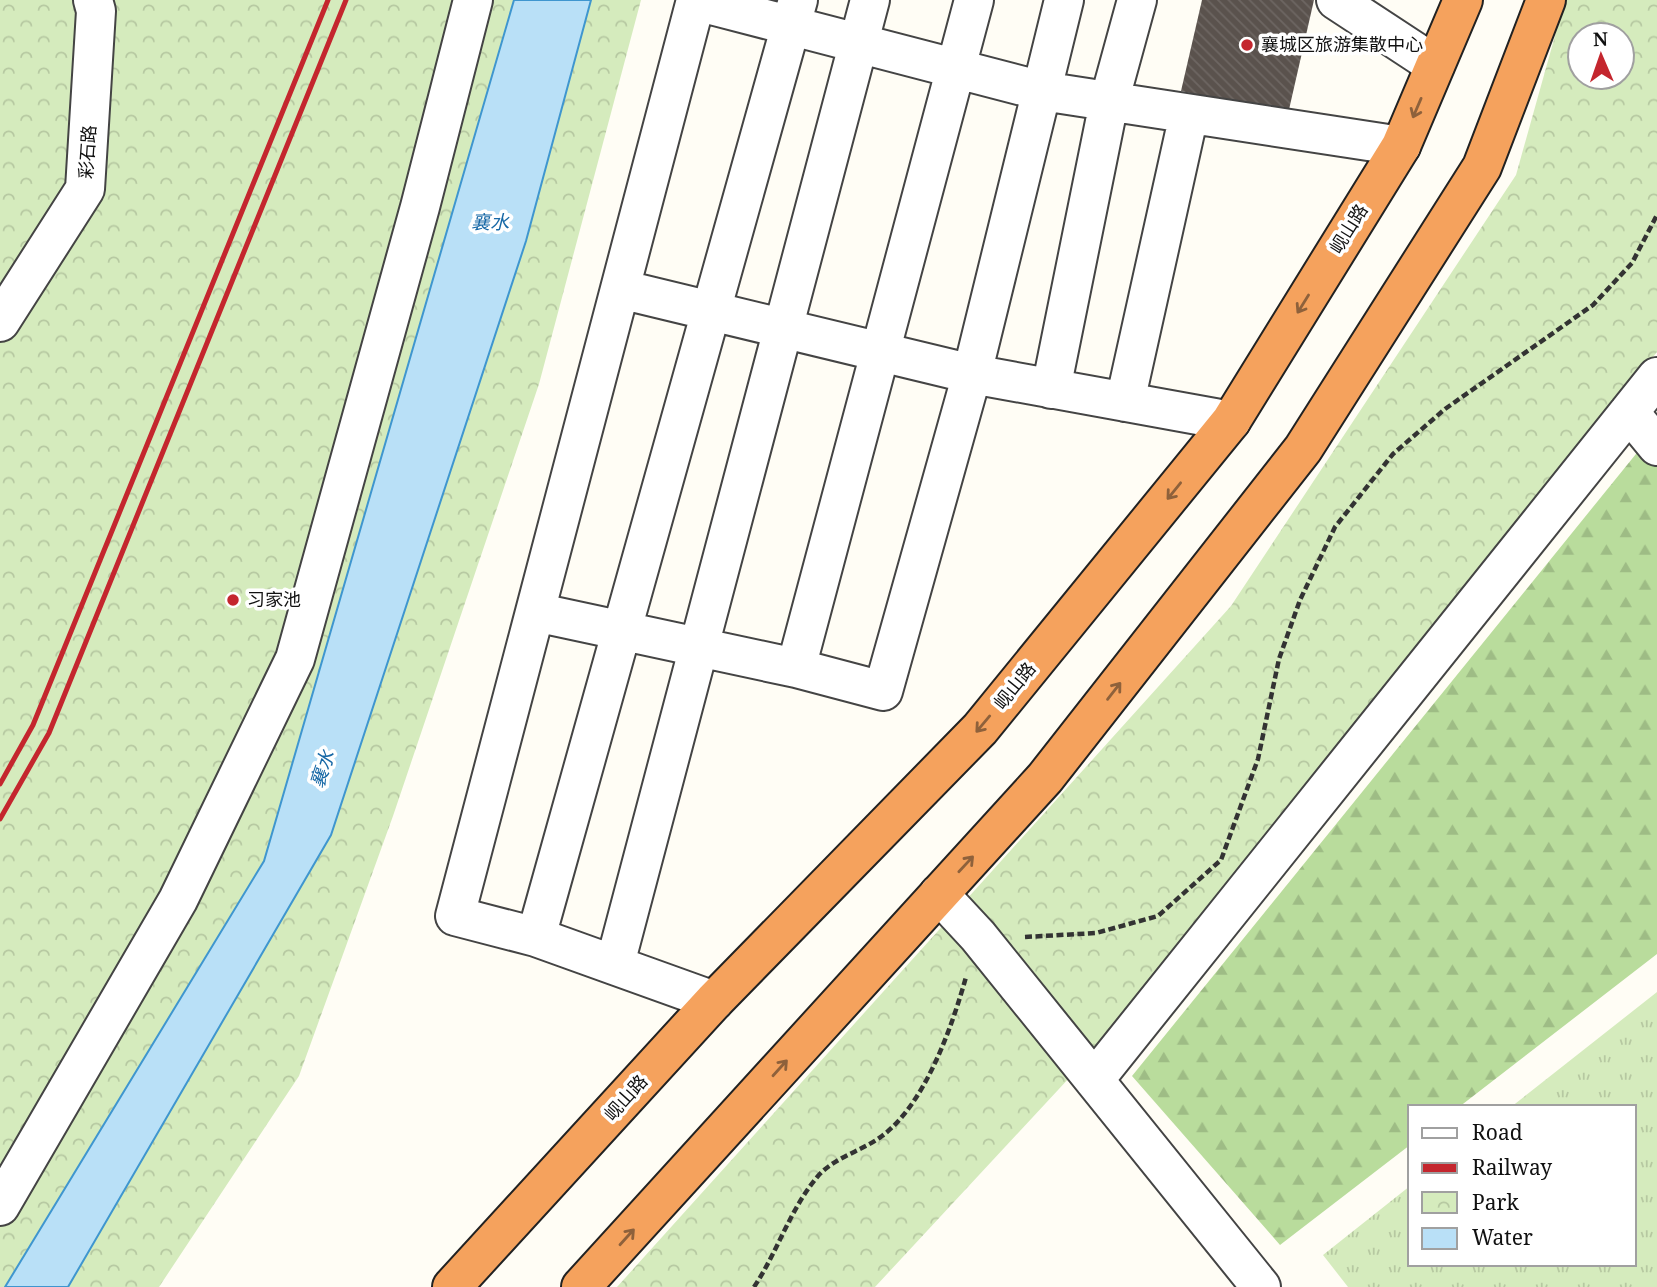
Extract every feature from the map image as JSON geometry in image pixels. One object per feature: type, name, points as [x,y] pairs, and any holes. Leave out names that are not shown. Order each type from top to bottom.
[{"type":"highway","name":"岘山路","points":[[452,1287],[714,1002],[980,729],[1231,421],[1401,146],[1463,0]]},
{"type":"highway","points":[[581,1287],[1045,778],[1303,449],[1482,167],[1531,37],[1548,0]]},
{"type":"street","name":"彩石路","points":[[0,323],[85,189],[96,11],[93,0]]},
{"type":"street","points":[[0,1206],[178,900],[295,659],[420,207],[473,0]]},
{"type":"street","points":[[714,1002],[536,937],[455,916],[696,0],[795,13],[857,43],[1042,91],[1401,146]]},
{"type":"street","points":[[615,964],[870,0]]},
{"type":"street","points":[[796,668],[974,0]]},
{"type":"street","points":[[535,612],[796,668],[883,691],[972,374],[1064,0]]},
{"type":"street","points":[[1051,388],[1109,102],[1137,0]]},
{"type":"street","points":[[1336,0],[1435,65]]},
{"type":"street","points":[[536,937],[795,13]]},
{"type":"street","points":[[1125,402],[1189,114]]},
{"type":"street","points":[[620,289],[972,374],[1231,421]]},
{"type":"street","points":[[1094,1080],[1657,377]]},
{"type":"street","points":[[1629,412],[1657,446]]},
{"type":"street","points":[[939,894],[978,936],[1261,1287]]},
{"type":"path","points":[[754,1287],[802,1196],[821,1172],[883,1136],[914,1100],[953,1023],[978,936],[1048,937],[1096,933],[1158,916],[1221,860],[1258,760],[1279,659],[1300,600],[1335,527],[1393,454],[1444,409],[1593,305],[1632,263],[1657,215]]},
{"type":"green space","name":"习家池","points":[[0,0],[641,0],[539,384],[393,816],[299,1076],[159,1287],[0,1287]]},
{"type":"green space","points":[[1565,0],[1657,0],[1657,352],[1071,1076],[875,1287],[617,1287],[1231,606],[1516,175]]},
{"type":"green space","points":[[1657,428],[1657,954],[1462,1105],[1408,1105],[1408,1147],[1280,1245],[1132,1076]]},
{"type":"green space","points":[[1657,992],[1657,1287],[1348,1287],[1323,1255],[1408,1188],[1408,1266],[1636,1266],[1636,1105],[1514,1105]]},
{"type":"water","name":"襄水","points":[[514,0],[591,0],[526,241],[331,835],[68,1287],[5,1287],[264,861]]},
{"type":"building","name":"襄城区旅游集散中心","points":[[1202,0],[1314,0],[1288,114],[1181,91]]},
{"type":"railway","points":[[0,784],[33,725],[328,0]]},
{"type":"railway","points":[[0,819],[49,733],[346,0]]},
{"type":"place","name":"襄城区旅游集散中心","points":[[1247,45]]},
{"type":"place","name":"习家池","points":[[233,600]]}]
